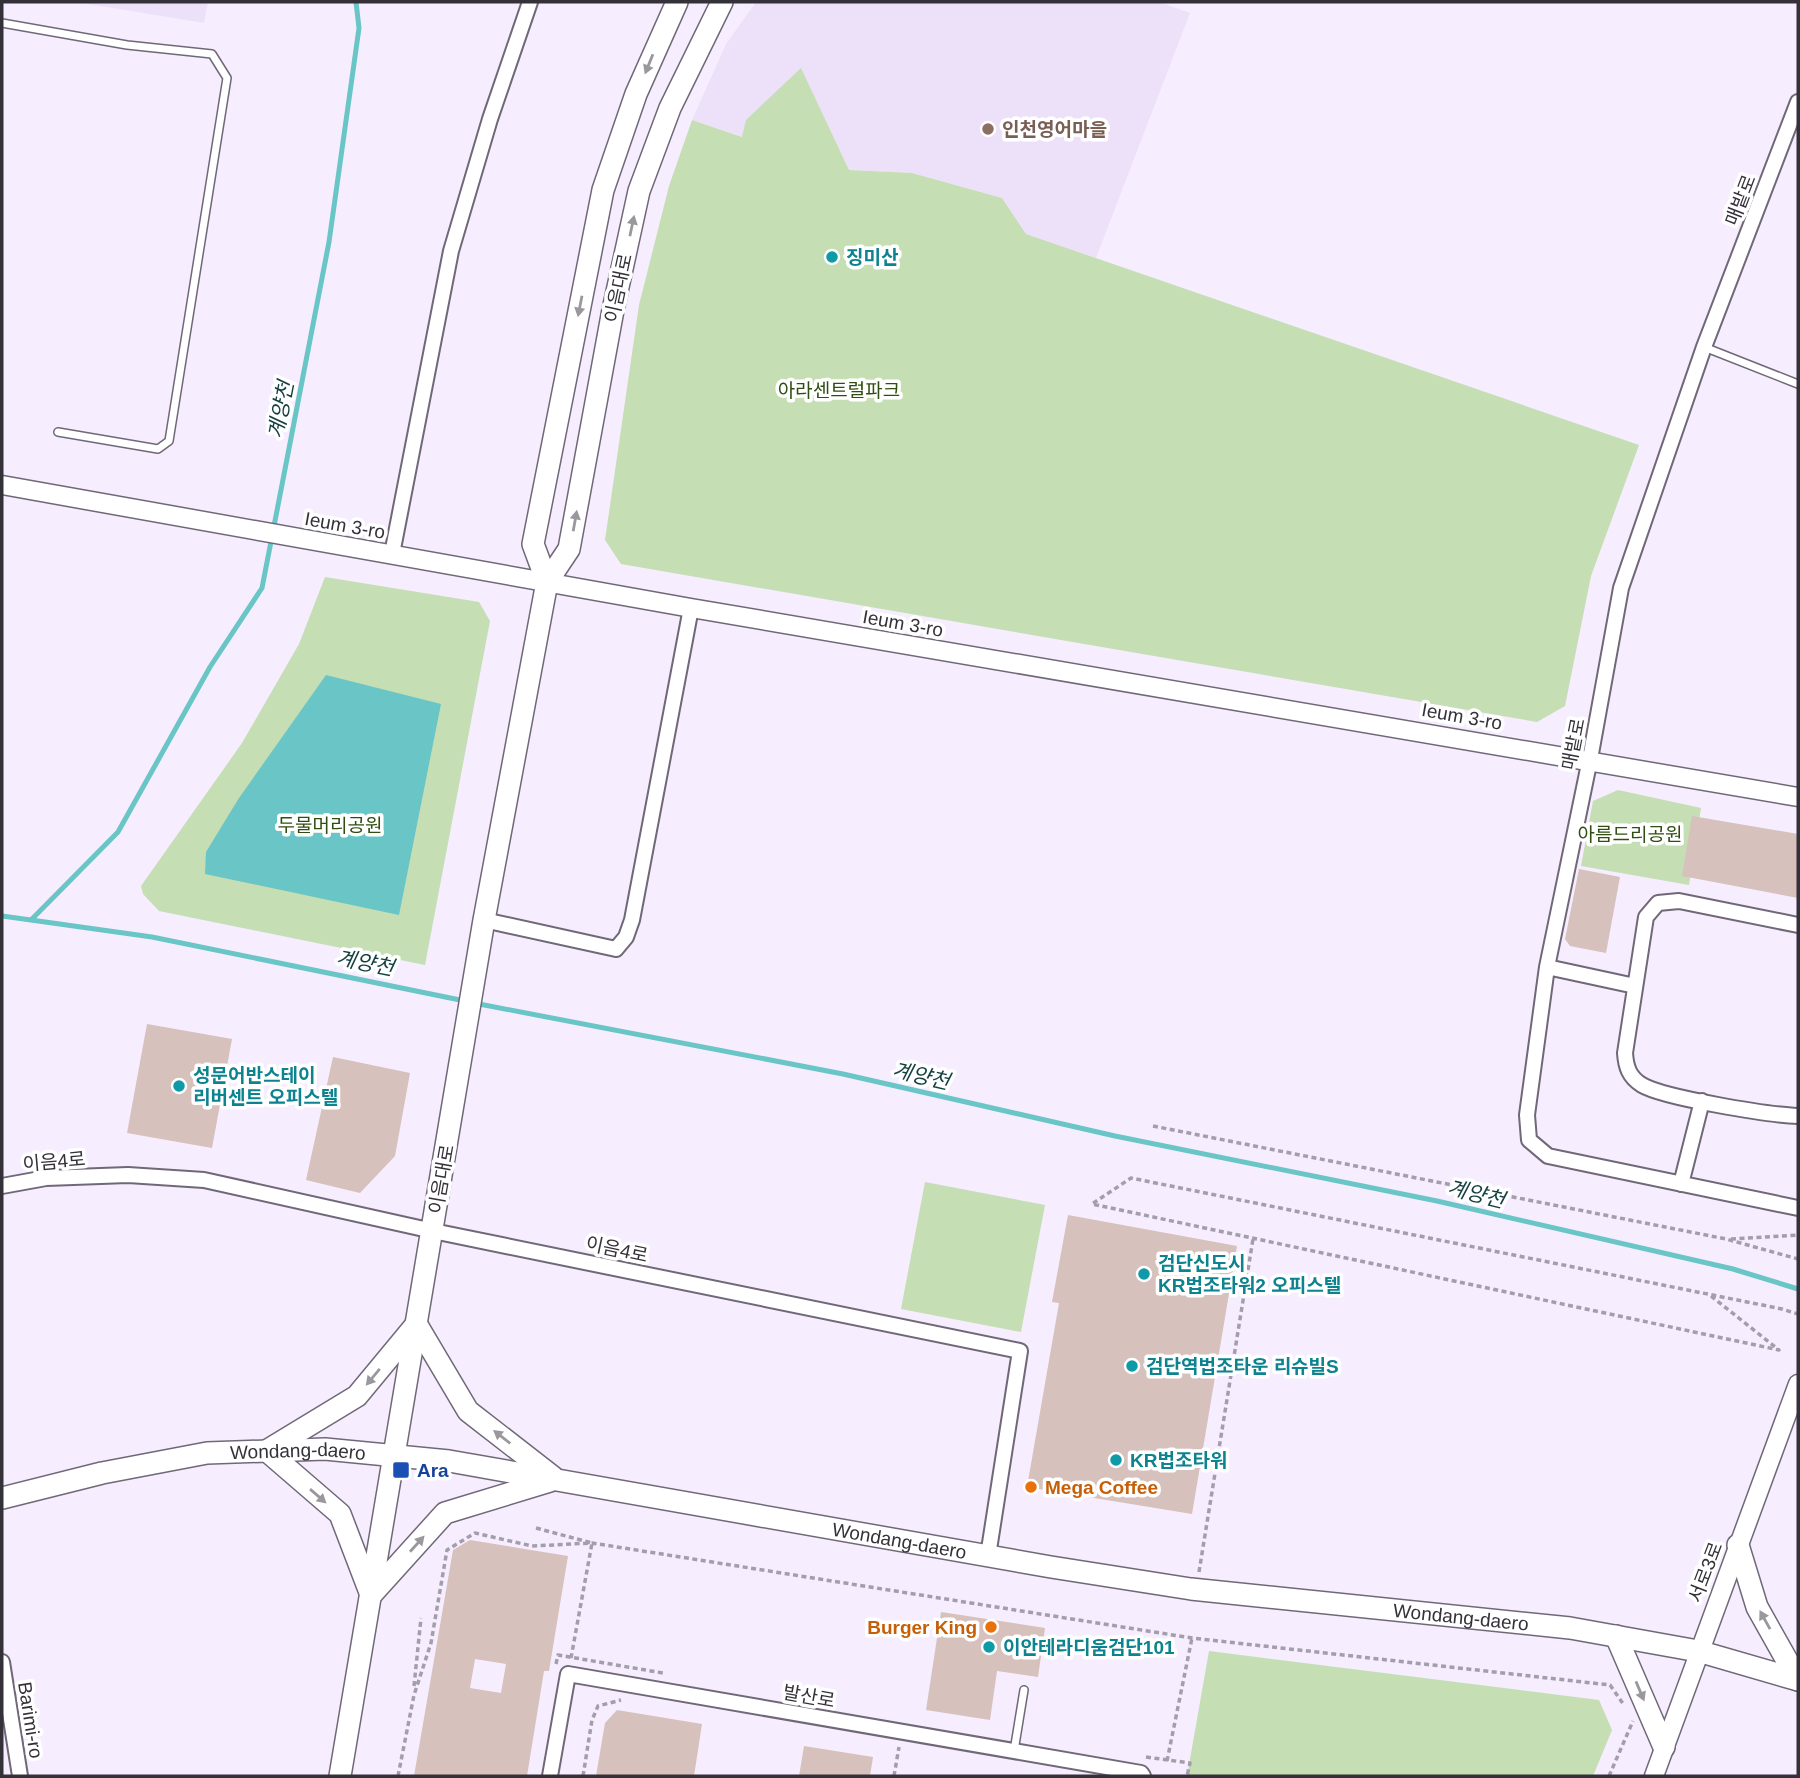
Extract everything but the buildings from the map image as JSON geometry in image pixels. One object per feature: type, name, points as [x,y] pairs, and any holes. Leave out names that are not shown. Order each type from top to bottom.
[{"type":"main road","name":"이음대로","points":[[547,582],[533,544],[603,190],[636,94],[677,2]]},
{"type":"main road","name":"이음대로","points":[[340,1776],[474,974],[547,582],[569,550],[613,310],[639,191],[670,108],[722,2]]},
{"type":"main road","points":[[417,1325],[468,1411],[555,1479],[445,1513],[371,1595],[340,1514],[267,1451],[357,1396],[417,1325]]},
{"type":"main road","name":"Wondang-daero","points":[[2,1498],[103,1473],[207,1453],[326,1449],[449,1461],[988,1556],[1196,1589],[1570,1628],[1698,1651],[1798,1680]]},
{"type":"main road","points":[[1738,1545],[1758,1607],[1798,1680]]},
{"type":"main road","points":[[1616,1636],[1664,1747]]},
{"type":"street","points":[[392,554],[451,251],[490,119],[530,2]]},
{"type":"street","name":"매밭로","points":[[1798,102],[1704,347],[1620,588],[1590,759],[1547,967],[1527,1115],[1529,1140],[1548,1156],[1798,1208]]},
{"type":"street","name":"Ieum 3-ro","points":[[2,485],[691,608],[1590,759],[1798,797]]},
{"type":"street","points":[[484,920],[616,949],[626,937],[632,920],[691,608]]},
{"type":"street","points":[[1798,925],[1679,901],[1658,903],[1646,917],[1625,1053],[1626,1066],[1631,1075],[1644,1086],[1702,1101],[1798,1116]]},
{"type":"street","points":[[1547,967],[1635,986]]},
{"type":"street","points":[[1681,1184],[1702,1101]]},
{"type":"street","name":"이음4로","points":[[2,1186],[46,1178],[128,1175],[204,1180],[433,1231],[1020,1351],[988,1556]]},
{"type":"street","name":"서로3로","points":[[1654,1776],[1798,1384]]},
{"type":"street","name":"Barimi-ro","points":[[3,1669],[20,1776]]},
{"type":"street","points":[[550,1776],[568,1674]]},
{"type":"street","name":"발산로","points":[[568,1674],[1141,1773],[1143,1776]]},
{"type":"lane","points":[[2,23],[127,45],[212,54],[227,78],[169,441],[158,449],[58,432]]},
{"type":"lane","points":[[1704,347],[1798,384]]},
{"type":"lane","points":[[1014,1751],[1024,1690]]},
{"type":"path","points":[[1153,1126],[1726,1239],[1798,1259]]},
{"type":"path","points":[[1711,1296],[1779,1350],[1092,1205],[1131,1178],[1711,1296],[1798,1314]]},
{"type":"path","points":[[1726,1239],[1798,1235]]},
{"type":"path","points":[[1196,1589],[1253,1239]]},
{"type":"path","points":[[536,1528],[592,1542],[1192,1638],[1610,1685],[1633,1720],[1609,1776]]},
{"type":"path","points":[[414,1695],[431,1643],[447,1550],[475,1533],[532,1546],[592,1542]]},
{"type":"path","points":[[568,1674],[592,1542]]},
{"type":"path","points":[[398,1776],[414,1695],[421,1618]]},
{"type":"path","points":[[1167,1761],[1192,1638]]},
{"type":"path","points":[[583,1776],[592,1720],[598,1706],[619,1700],[632,1702]]},
{"type":"path","points":[[886,1745],[912,1749]]},
{"type":"path","points":[[894,1776],[899,1747]]},
{"type":"shaded area","points":[[76,2],[208,2],[204,23]]},
{"type":"shaded area","name":"인천영어마을","points":[[756,2],[1159,2],[1190,13],[1096,258],[1026,234],[1002,198],[912,173],[849,170],[801,69],[743,137],[692,120],[726,44]]},
{"type":"shaded area","points":[[326,675],[441,704],[399,915],[205,874],[206,852],[239,798]]},
{"type":"green space","name":"아라센트럴파크","points":[[801,68],[849,170],[912,173],[1002,198],[1026,234],[1639,445],[1591,576],[1565,706],[1537,722],[621,564],[605,540],[639,305],[669,186],[692,120],[742,137],[746,120]]},
{"type":"green space","name":"두물머리공원","points":[[325,577],[479,602],[490,621],[425,965],[159,911],[143,894],[141,886],[242,743],[299,644]]},
{"type":"green space","name":"아름드리공원","points":[[1618,790],[1701,808],[1689,885],[1581,866],[1593,801]]},
{"type":"green space","points":[[925,1182],[1045,1205],[1021,1332],[901,1309]]},
{"type":"green space","points":[[1209,1651],[1599,1700],[1612,1730],[1593,1776],[1187,1776]]},
{"type":"waterway","name":"계양천","points":[[2,916],[31,920],[118,832],[210,667],[262,588],[329,242],[359,28],[356,2]]},
{"type":"waterway","name":"계양천","points":[[31,920],[152,937],[465,1001]]},
{"type":"waterway","name":"계양천","points":[[474,1003],[843,1074],[1115,1136],[1437,1201],[1733,1269],[1798,1289]]},
{"type":"place","name":"인천영어마을","points":[[988,129]]},
{"type":"place","name":"징미산","points":[[832,257]]},
{"type":"place","name":"성문어반스테이 리버센트 오피스텔","points":[[179,1086]]},
{"type":"place","name":"검단신도시 KR법조타워2 오피스텔","points":[[1144,1274]]},
{"type":"place","name":"검단역법조타운 리슈빌S","points":[[1132,1366]]},
{"type":"place","name":"KR법조타워","points":[[1116,1460]]},
{"type":"place","name":"Ara","points":[[401,1470]]},
{"type":"place","name":"Mega Coffee","points":[[1031,1487]]},
{"type":"place","name":"Burger King","points":[[991,1627]]},
{"type":"place","name":"이안테라디움검단101","points":[[989,1647]]}]
